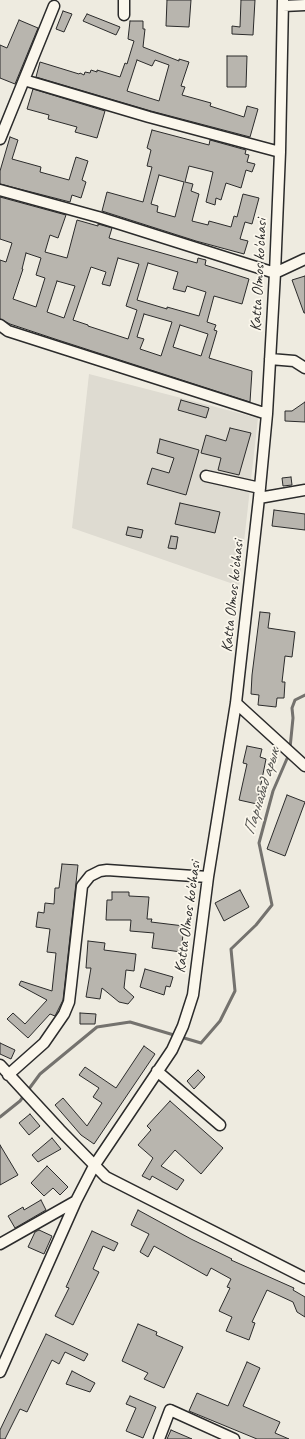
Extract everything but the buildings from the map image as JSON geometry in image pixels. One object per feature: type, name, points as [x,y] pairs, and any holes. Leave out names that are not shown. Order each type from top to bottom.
[{"type":"street","points":[[124,0],[124,15]]},
{"type":"street","points":[[283,3],[305,6]]},
{"type":"street","name":"Katta Olmos ko'chasi","points":[[0,1372],[76,1201],[94,1166],[172,1050],[183,1026],[193,995],[208,877],[236,703],[260,493],[267,414],[275,273],[280,152],[283,3]]},
{"type":"street","points":[[0,139],[54,6]]},
{"type":"street","points":[[24,80],[149,117],[280,152]]},
{"type":"street","points":[[0,190],[98,217],[275,273],[305,259]]},
{"type":"street","points":[[0,325],[8,331],[267,414]]},
{"type":"street","points":[[270,359],[294,361],[305,368]]},
{"type":"street","points":[[206,476],[260,493],[305,490]]},
{"type":"street","points":[[236,703],[305,766]]},
{"type":"street","points":[[8,1075],[44,1043],[64,1014],[69,1002],[82,886],[90,876],[100,871],[107,870],[208,877]]},
{"type":"street","points":[[0,1065],[106,1177],[305,1278]]},
{"type":"street","points":[[158,1071],[220,1125]]},
{"type":"street","points":[[0,1244],[76,1201]]},
{"type":"street","points":[[160,1439],[170,1410],[234,1439]]},
{"type":"shaded area","points":[[89,374],[258,418],[239,586],[72,528]]},
{"type":"waterway","name":"Парнабад арык","points":[[290,748],[293,718],[292,708],[295,700],[305,695]]},
{"type":"waterway","name":"Парнабад арык","points":[[0,1117],[20,1101],[40,1074],[97,1027],[130,1022],[201,1043],[220,1021],[235,991],[231,949],[256,925],[272,905],[259,843],[273,791],[289,754]]}]
